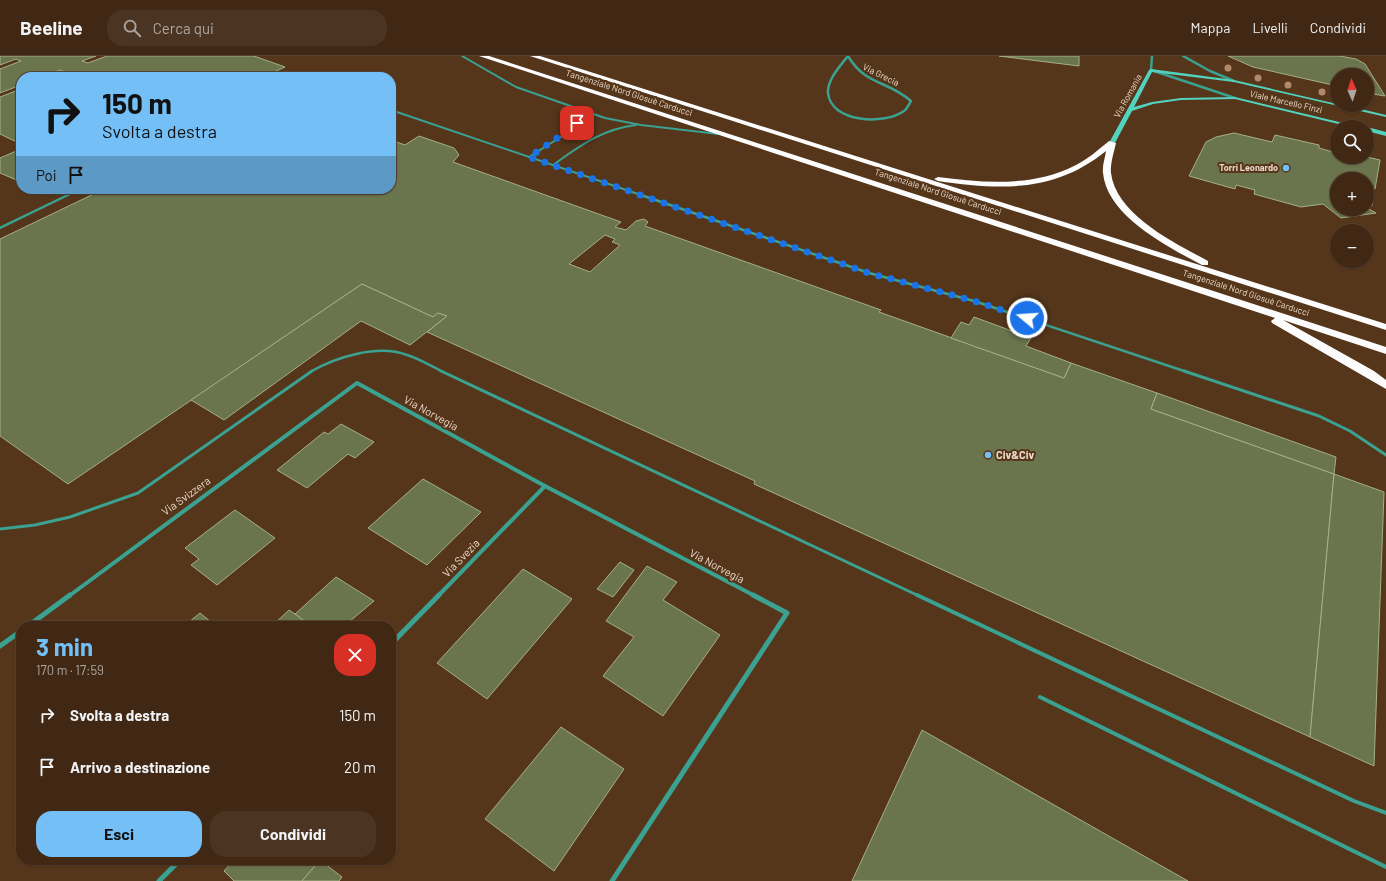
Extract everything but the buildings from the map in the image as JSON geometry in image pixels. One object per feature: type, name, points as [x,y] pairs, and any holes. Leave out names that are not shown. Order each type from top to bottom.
[{"type":"highway","name":"Tangenziale Nord Giosuè Carducci","points":[[482,56],[1386,351]]},
{"type":"highway","name":"Tangenziale Nord Giosuè Carducci","points":[[533,56],[1386,327]]},
{"type":"highway","points":[[903,174],[960,182],[1002,184],[1036,181],[1077,169],[1112,143]]},
{"type":"highway","points":[[1112,143],[1107,173],[1110,187],[1122,204],[1146,228],[1178,248],[1229,276]]},
{"type":"highway","points":[[1250,306],[1370,374],[1386,385]]},
{"type":"street","name":"Via Grecia","points":[[848,56],[854,69],[863,76],[904,94],[911,101],[909,107],[901,114],[887,119],[870,120],[850,116],[834,109],[829,102],[828,93],[832,78],[848,56]]},
{"type":"street","name":"Via Romania","points":[[1112,143],[1151,70],[1152,56]]},
{"type":"street","name":"Viale Marcello Finzi","points":[[1183,56],[1210,71],[1234,81]]},
{"type":"street","name":"Viale Marcello Finzi","points":[[1151,70],[1234,81],[1330,103]]},
{"type":"street","name":"Viale Marcello Finzi","points":[[1151,70],[1235,98],[1330,121]]},
{"type":"street","name":"Viale Marcello Finzi","points":[[1129,110],[1152,103],[1181,99],[1235,98]]},
{"type":"street","name":"Viale Marcello Finzi","points":[[1369,112],[1386,116]]},
{"type":"street","points":[[1374,131],[1386,134]]},
{"type":"street","name":"Via Norvegia","points":[[357,383],[545,486],[787,613],[612,881]]},
{"type":"street","name":"Via Svizzera","points":[[35,621],[357,383]]},
{"type":"street","name":"Via Svezia","points":[[396,639],[545,486]]},
{"type":"street","points":[[0,646],[16,635]]},
{"type":"street","points":[[159,881],[175,865]]},
{"type":"lane","points":[[462,56],[516,87],[605,118],[641,125],[722,134]]},
{"type":"lane","points":[[529,157],[571,129],[577,123],[579,116],[577,108]]},
{"type":"lane","points":[[396,112],[869,273],[974,301],[1312,414],[1350,431],[1386,455]]},
{"type":"lane","points":[[553,165],[608,129],[619,126],[641,125]]},
{"type":"lane","points":[[0,228],[71,194]]},
{"type":"lane","points":[[0,529],[43,524],[109,505],[138,493],[311,371],[327,362],[344,355],[368,351],[387,351],[406,354],[1347,798],[1386,813]]},
{"type":"lane","points":[[1040,697],[1386,867]]},
{"type":"place","name":"Torri Leonardo","points":[[1286,168]]},
{"type":"place","name":"Civ&Civ","points":[[988,455]]},
{"type":"route","points":[[577,123],[571,129],[529,157],[869,273],[919,285],[1027,318]]}]
